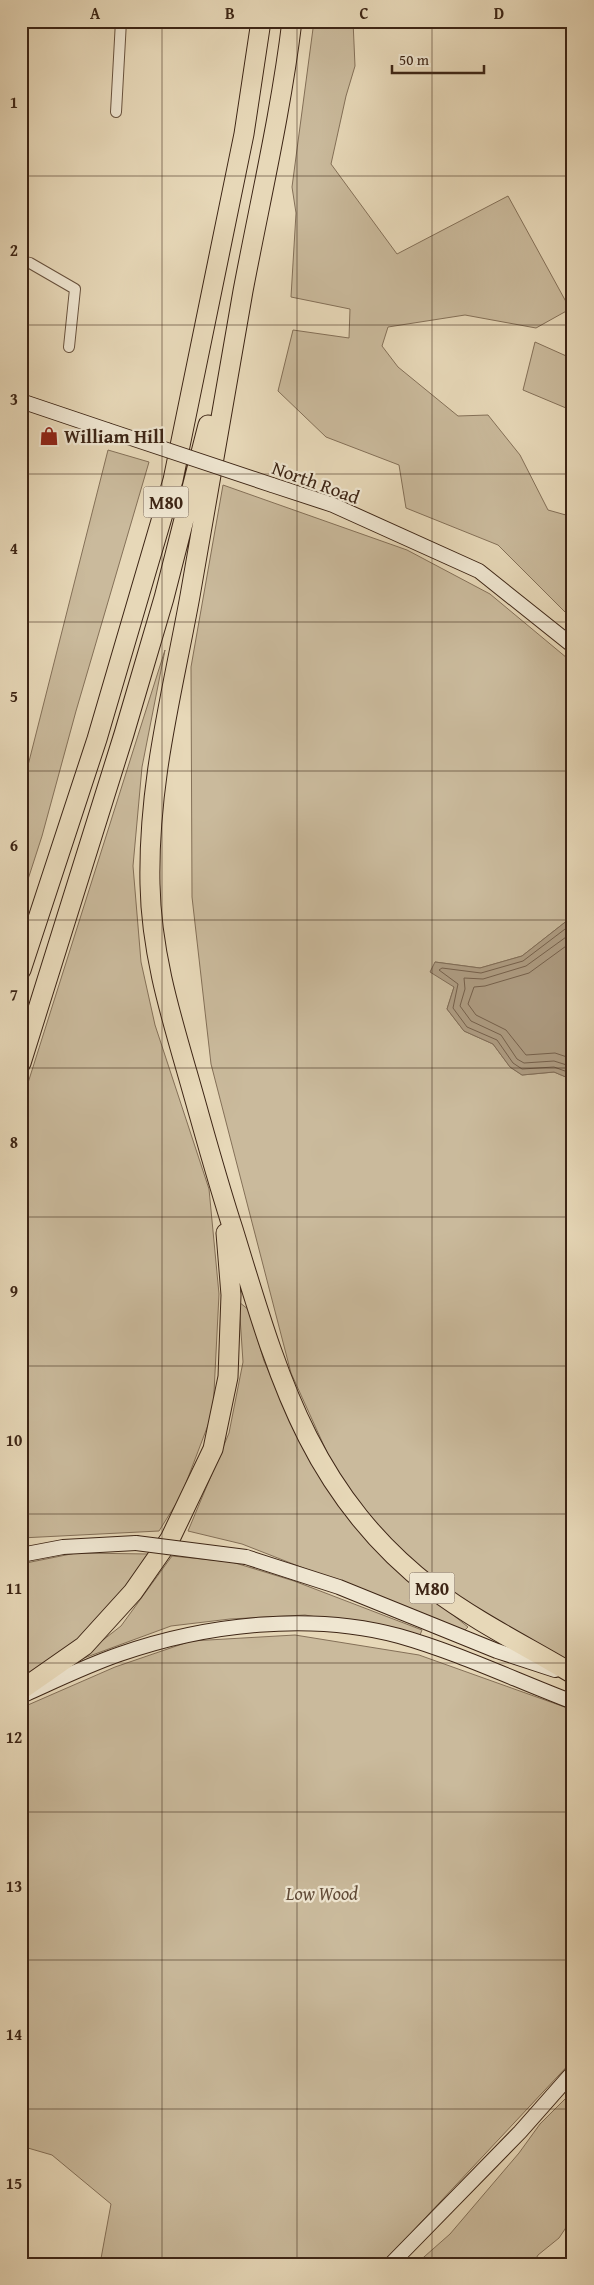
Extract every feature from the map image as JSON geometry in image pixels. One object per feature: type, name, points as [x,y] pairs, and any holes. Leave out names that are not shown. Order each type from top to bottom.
[{"type":"highway","name":"M80","points":[[21,970],[97,740],[173,480],[244,134],[261,21]]},
{"type":"highway","name":"M80","points":[[292,21],[273,144],[244,288],[188,604],[159,745],[151,825],[150,887],[156,960],[222,1195],[269,1346],[287,1394],[309,1443],[346,1501],[396,1558],[432,1588],[494,1630],[573,1675]]},
{"type":"highway","name":"M80","points":[[21,1063],[124,734],[164,598],[244,288]]},
{"type":"highway","name":"M80","points":[[21,1690],[84,1646],[133,1592],[170,1540],[213,1449],[228,1376],[232,1294],[222,1195]]},
{"type":"main road","name":"North Road","points":[[21,401],[332,505],[478,570],[573,646]]},
{"type":"main road","points":[[21,1555],[63,1547],[136,1542],[246,1557],[340,1587],[496,1652],[573,1675]]},
{"type":"main road","points":[[21,1696],[86,1667],[148,1645],[214,1631],[285,1623],[343,1626],[397,1636],[447,1651],[573,1702]]},
{"type":"main road","points":[[391,2264],[520,2132],[573,2072]]},
{"type":"street","points":[[116,112],[120,21]]},
{"type":"street","points":[[21,261],[30,263],[75,289],[69,347]]},
{"type":"street","points":[[21,2261],[31,2264]]},
{"type":"green space","points":[[314,21],[353,21],[355,66],[346,96],[331,164],[397,254],[508,196],[570,309],[536,328],[465,315],[388,327],[382,346],[398,367],[458,416],[488,415],[520,455],[548,510],[573,517],[573,620],[498,545],[406,508],[399,465],[326,437],[278,391],[293,330],[349,338],[350,309],[291,297],[296,213],[292,187]]},
{"type":"green space","points":[[535,342],[573,359],[573,385],[566,408],[523,390]]},
{"type":"green space","points":[[108,450],[149,462],[76,711],[42,836],[21,901],[21,793]]},
{"type":"green space","points":[[223,485],[407,550],[490,594],[573,663],[573,916],[522,956],[480,968],[435,962],[454,987],[447,1009],[464,1031],[493,1044],[510,1067],[522,1075],[554,1072],[573,1080],[573,1662],[544,1652],[430,1581],[375,1524],[335,1470],[291,1373],[211,1064],[192,897],[191,667]]},
{"type":"green space","points":[[165,650],[142,767],[133,866],[141,962],[155,1025],[209,1189],[219,1294],[213,1412],[181,1496],[159,1531],[21,1538],[21,1105]]},
{"type":"green space","points":[[239,1302],[249,1310],[264,1361],[308,1458],[351,1520],[386,1561],[468,1627],[464,1631],[242,1544],[188,1531],[229,1433],[243,1362]]},
{"type":"green space","points":[[76,1553],[149,1554],[112,1606],[63,1653],[21,1679],[21,1564]]},
{"type":"green space","points":[[172,1556],[232,1562],[294,1581],[422,1630],[420,1635],[305,1615],[230,1619],[171,1626],[76,1661],[121,1626]]},
{"type":"green space","name":"Low Wood","points":[[295,1635],[419,1655],[573,1710],[573,2060],[382,2264],[100,2264],[111,2204],[52,2155],[21,2146],[21,1708],[115,1667],[191,1641]]},
{"type":"green space","points":[[573,2091],[573,2217],[559,2238],[538,2255],[533,2264],[416,2264],[450,2234],[519,2153],[540,2124]]},
{"type":"water","points":[[573,916],[573,1080],[554,1072],[522,1075],[510,1067],[493,1044],[464,1031],[447,1009],[454,987],[430,972],[435,962],[480,968],[522,956]]},
{"type":"place","name":"William Hill","points":[[49,436]]}]
